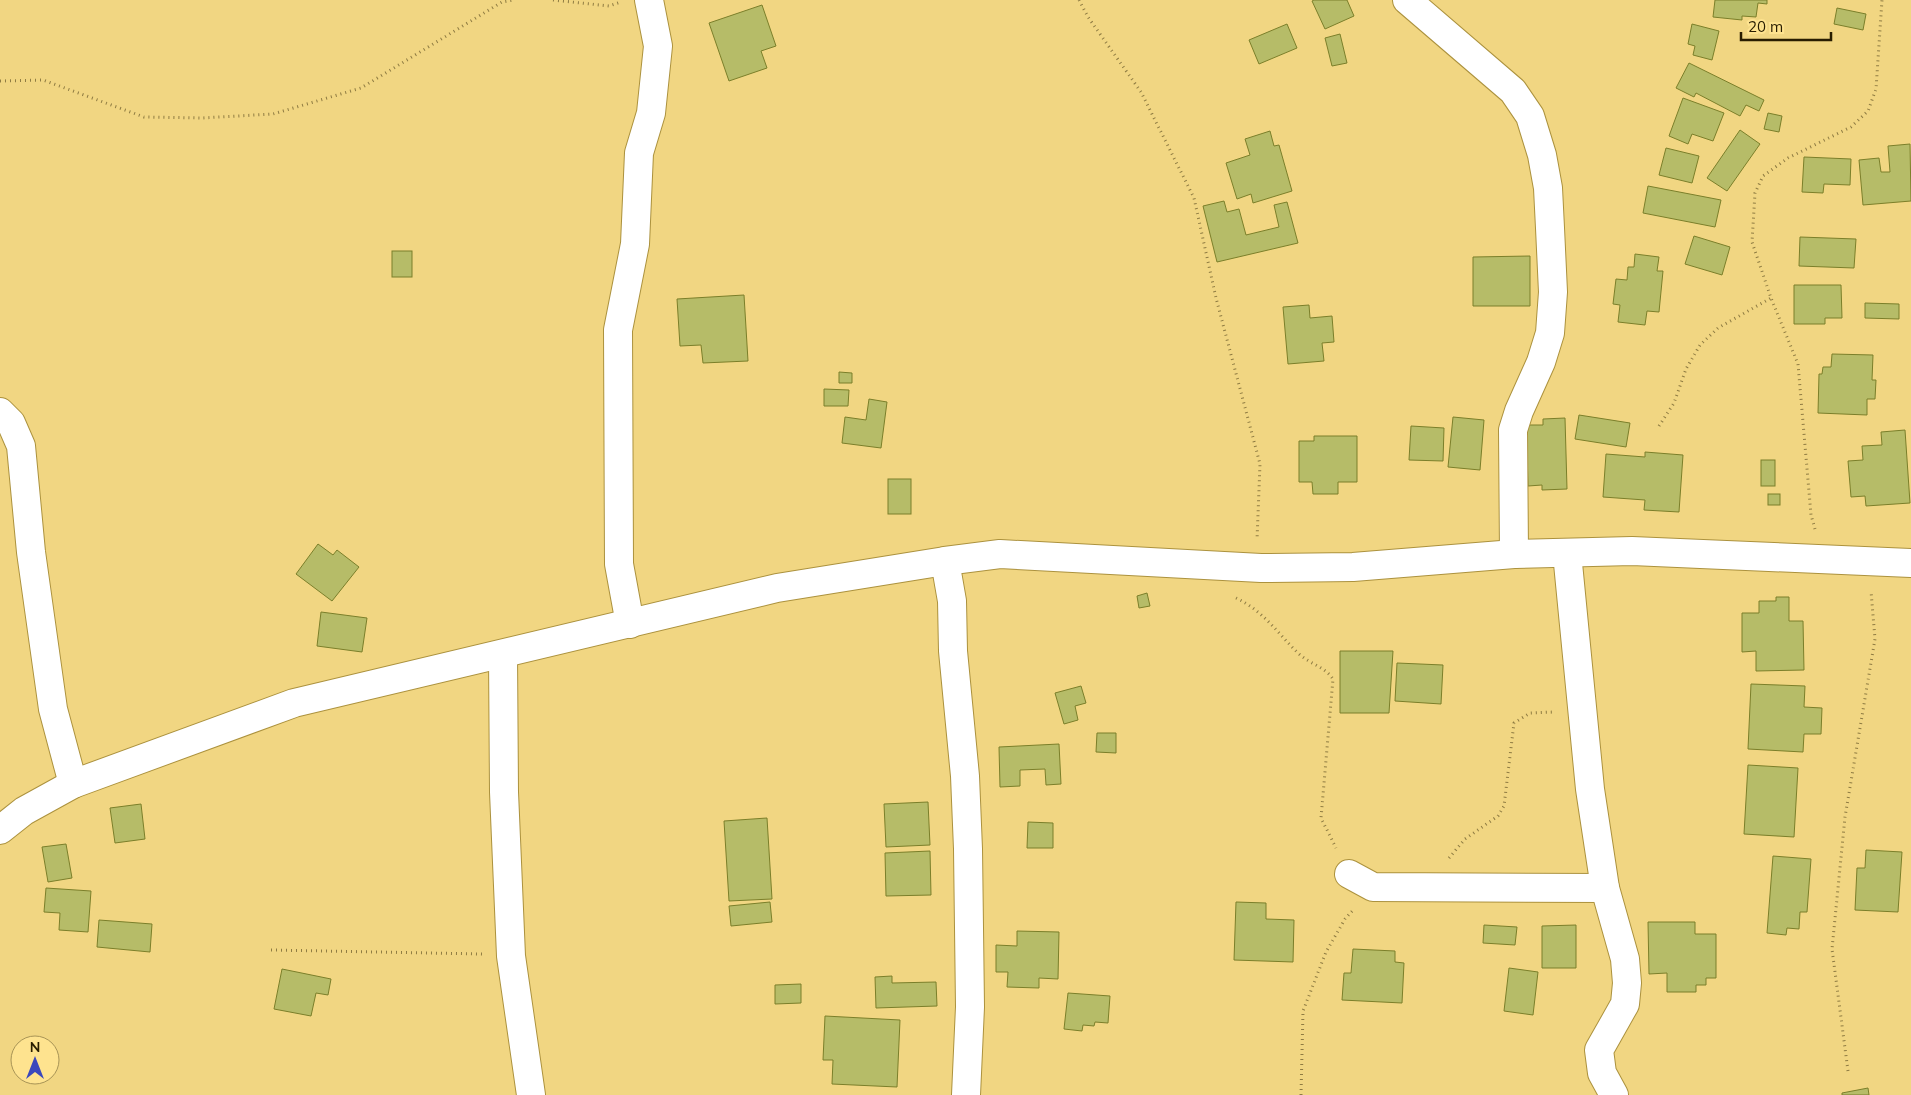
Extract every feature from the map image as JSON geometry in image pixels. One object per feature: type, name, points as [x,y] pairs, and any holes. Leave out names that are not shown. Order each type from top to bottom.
[{"type":"street","points":[[630,624],[619,564],[618,330],[635,244],[639,153],[652,113],[658,46],[648,0]]},
{"type":"street","points":[[1407,0],[1513,92],[1530,116],[1542,155],[1548,188],[1553,292],[1550,332],[1541,362],[1519,410],[1513,430],[1514,554]]},
{"type":"street","points":[[0,412],[11,423],[21,446],[31,552],[53,709],[73,784]]},
{"type":"street","points":[[0,830],[24,811],[73,784],[294,703],[777,588],[945,561],[1000,554],[1261,568],[1353,567],[1514,554],[1632,551],[1911,564]]},
{"type":"street","points":[[1567,553],[1590,789],[1605,888],[1625,959],[1627,983],[1625,1004],[1599,1050],[1602,1073],[1614,1095]]},
{"type":"street","points":[[945,561],[952,601],[953,651],[965,776],[968,849],[970,1008],[966,1095]]},
{"type":"street","points":[[502,654],[504,792],[510,956],[531,1095]]},
{"type":"street","points":[[1349,874],[1373,887],[1605,888]]},
{"type":"path","points":[[0,81],[43,80],[144,117],[202,118],[273,114],[361,88],[502,2],[514,0]]},
{"type":"path","points":[[553,0],[610,6],[628,0]]},
{"type":"path","points":[[1079,0],[1088,17],[1141,92],[1194,198],[1216,298],[1260,464],[1256,531],[1261,568]]},
{"type":"path","points":[[1823,559],[1811,515],[1798,364],[1771,298],[1752,242],[1755,193],[1763,176],[1788,158],[1851,127],[1868,111],[1876,90],[1882,0]]},
{"type":"path","points":[[1659,426],[1674,403],[1686,369],[1700,345],[1718,328],[1771,298]]},
{"type":"path","points":[[1848,1071],[1832,949],[1845,817],[1875,639],[1869,563]]},
{"type":"path","points":[[1207,566],[1233,596],[1261,612],[1300,655],[1329,673],[1333,680],[1321,818],[1349,874]]},
{"type":"path","points":[[1421,888],[1465,840],[1498,816],[1504,806],[1514,723],[1530,713],[1582,711]]},
{"type":"path","points":[[1301,1095],[1303,1012],[1326,952],[1345,919],[1373,887]]},
{"type":"path","points":[[271,950],[510,956]]},
{"type":"building","points":[[1347,0],[1354,16],[1325,29],[1312,1]]},
{"type":"building","points":[[1715,0],[1767,0],[1767,4],[1758,3],[1756,17],[1742,16],[1742,20],[1713,17]]},
{"type":"building","points":[[762,5],[776,46],[761,51],[767,68],[729,81],[709,23]]},
{"type":"building","points":[[1837,8],[1866,14],[1863,30],[1834,24]]},
{"type":"building","points":[[1287,24],[1297,48],[1259,64],[1249,40]]},
{"type":"building","points":[[1692,24],[1719,31],[1712,60],[1693,55],[1695,46],[1688,44]]},
{"type":"building","points":[[1340,34],[1347,63],[1332,66],[1325,38]]},
{"type":"building","points":[[1689,63],[1764,100],[1759,111],[1746,105],[1740,116],[1696,93],[1694,97],[1676,88]]},
{"type":"building","points":[[1683,98],[1724,113],[1713,141],[1692,134],[1688,144],[1669,136]]},
{"type":"building","points":[[1768,113],[1782,116],[1779,132],[1764,129]]},
{"type":"building","points":[[1740,130],[1760,144],[1727,191],[1707,178]]},
{"type":"building","points":[[1270,131],[1274,146],[1279,145],[1292,191],[1253,203],[1251,194],[1237,199],[1226,163],[1250,155],[1245,139]]},
{"type":"building","points":[[1910,144],[1911,201],[1863,205],[1859,160],[1879,158],[1881,172],[1890,172],[1888,146]]},
{"type":"building","points":[[1666,148],[1699,156],[1692,183],[1659,175]]},
{"type":"building","points":[[1804,157],[1851,159],[1850,185],[1824,184],[1823,193],[1802,192]]},
{"type":"building","points":[[1648,186],[1721,200],[1715,227],[1643,213]]},
{"type":"building","points":[[1224,201],[1227,212],[1239,209],[1246,235],[1279,227],[1274,205],[1287,202],[1298,243],[1217,262],[1203,206]]},
{"type":"building","points":[[1694,236],[1730,247],[1722,275],[1685,264]]},
{"type":"building","points":[[1800,237],[1856,239],[1854,268],[1799,266]]},
{"type":"building","points":[[392,251],[412,251],[412,277],[392,277]]},
{"type":"building","points":[[1635,254],[1659,257],[1657,271],[1663,271],[1659,312],[1647,311],[1645,325],[1618,322],[1620,305],[1613,304],[1616,279],[1627,280],[1628,267],[1634,267]]},
{"type":"building","points":[[1530,256],[1530,306],[1473,306],[1473,257]]},
{"type":"building","points":[[1794,285],[1841,285],[1842,318],[1825,318],[1825,324],[1794,324]]},
{"type":"building","points":[[744,295],[748,361],[703,363],[701,345],[680,346],[677,299]]},
{"type":"building","points":[[1865,303],[1899,304],[1899,319],[1865,318]]},
{"type":"building","points":[[1309,305],[1310,318],[1332,316],[1334,342],[1322,343],[1324,361],[1288,364],[1283,307]]},
{"type":"building","points":[[1832,354],[1873,355],[1872,380],[1876,380],[1875,399],[1867,399],[1867,415],[1818,413],[1819,374],[1822,374],[1823,367],[1831,367]]},
{"type":"building","points":[[839,372],[852,373],[852,383],[839,383]]},
{"type":"building","points":[[824,389],[849,390],[848,406],[824,406]]},
{"type":"building","points":[[869,399],[887,402],[881,448],[842,443],[845,417],[866,420]]},
{"type":"building","points":[[1579,415],[1630,423],[1626,447],[1575,439]]},
{"type":"building","points":[[1453,417],[1484,420],[1480,470],[1448,467]]},
{"type":"building","points":[[1565,418],[1567,489],[1542,490],[1542,485],[1528,486],[1526,425],[1543,425],[1543,419]]},
{"type":"building","points":[[1411,426],[1444,428],[1443,461],[1409,460]]},
{"type":"building","points":[[1905,430],[1910,503],[1866,506],[1865,496],[1851,497],[1848,461],[1863,460],[1862,446],[1882,445],[1881,432]]},
{"type":"building","points":[[1314,436],[1357,436],[1357,482],[1338,482],[1338,494],[1313,494],[1312,482],[1299,482],[1299,441],[1314,441]]},
{"type":"building","points":[[1645,452],[1683,455],[1679,512],[1644,510],[1645,500],[1603,497],[1606,454],[1645,457]]},
{"type":"building","points":[[1761,460],[1775,460],[1775,486],[1761,486]]},
{"type":"building","points":[[888,479],[911,479],[911,514],[888,514]]},
{"type":"building","points":[[1768,494],[1780,494],[1780,505],[1768,505]]},
{"type":"building","points":[[318,544],[333,555],[337,550],[359,567],[332,601],[296,574]]},
{"type":"building","points":[[1147,593],[1150,606],[1139,608],[1137,596]]},
{"type":"building","points":[[1776,597],[1789,597],[1789,621],[1803,621],[1804,670],[1756,671],[1756,651],[1742,652],[1742,613],[1759,613],[1759,601],[1776,601]]},
{"type":"building","points":[[321,612],[367,618],[362,652],[317,646]]},
{"type":"building","points":[[1340,651],[1393,651],[1389,713],[1340,713]]},
{"type":"building","points":[[1397,663],[1443,665],[1441,704],[1395,701]]},
{"type":"building","points":[[1751,684],[1805,686],[1804,707],[1822,708],[1821,734],[1804,734],[1803,752],[1748,749]]},
{"type":"building","points":[[1081,686],[1086,703],[1075,706],[1078,720],[1064,724],[1055,693]]},
{"type":"building","points":[[1097,733],[1116,733],[1116,753],[1096,752]]},
{"type":"building","points":[[1059,744],[1061,784],[1046,785],[1045,769],[1020,770],[1020,786],[1000,787],[999,747]]},
{"type":"building","points":[[1748,765],[1798,768],[1794,837],[1744,834]]},
{"type":"building","points":[[928,802],[930,845],[886,847],[884,804]]},
{"type":"building","points":[[141,804],[145,839],[115,843],[110,808]]},
{"type":"building","points":[[767,818],[772,899],[729,901],[724,821]]},
{"type":"building","points":[[1028,822],[1053,823],[1053,848],[1027,848]]},
{"type":"building","points":[[66,844],[72,878],[48,882],[42,847]]},
{"type":"building","points":[[1866,850],[1902,852],[1898,912],[1855,910],[1857,868],[1865,868]]},
{"type":"building","points":[[930,851],[931,895],[886,896],[885,853]]},
{"type":"building","points":[[1773,856],[1811,859],[1807,912],[1800,912],[1799,929],[1787,928],[1786,935],[1767,933]]},
{"type":"building","points":[[46,888],[91,891],[88,932],[59,930],[60,913],[44,912]]},
{"type":"building","points":[[770,902],[772,922],[731,926],[729,906]]},
{"type":"building","points":[[1236,902],[1266,903],[1266,919],[1294,920],[1293,962],[1234,960]]},
{"type":"building","points":[[99,920],[152,924],[150,952],[97,947]]},
{"type":"building","points":[[1648,922],[1695,922],[1695,934],[1716,934],[1716,978],[1706,978],[1706,985],[1696,985],[1696,992],[1667,992],[1667,973],[1649,974]]},
{"type":"building","points":[[1484,925],[1517,927],[1515,945],[1483,943]]},
{"type":"building","points":[[1576,925],[1576,968],[1542,968],[1542,926]]},
{"type":"building","points":[[1017,931],[1059,932],[1058,979],[1039,978],[1039,988],[1007,987],[1008,972],[996,972],[996,945],[1017,946]]},
{"type":"building","points":[[1353,949],[1395,951],[1395,962],[1404,963],[1402,1003],[1342,1000],[1344,973],[1351,973]]},
{"type":"building","points":[[1509,968],[1538,972],[1533,1015],[1504,1011]]},
{"type":"building","points":[[282,969],[331,979],[328,995],[316,993],[311,1016],[274,1009]]},
{"type":"building","points":[[892,976],[892,983],[936,982],[937,1006],[876,1008],[875,977]]},
{"type":"building","points":[[801,984],[801,1003],[775,1004],[775,985]]},
{"type":"building","points":[[1068,993],[1110,996],[1108,1023],[1095,1022],[1094,1026],[1083,1025],[1082,1031],[1064,1029]]},
{"type":"building","points":[[825,1016],[900,1020],[897,1087],[832,1084],[833,1060],[823,1060]]},
{"type":"building","points":[[1868,1088],[1869,1095],[1842,1095],[1842,1093]]}]
